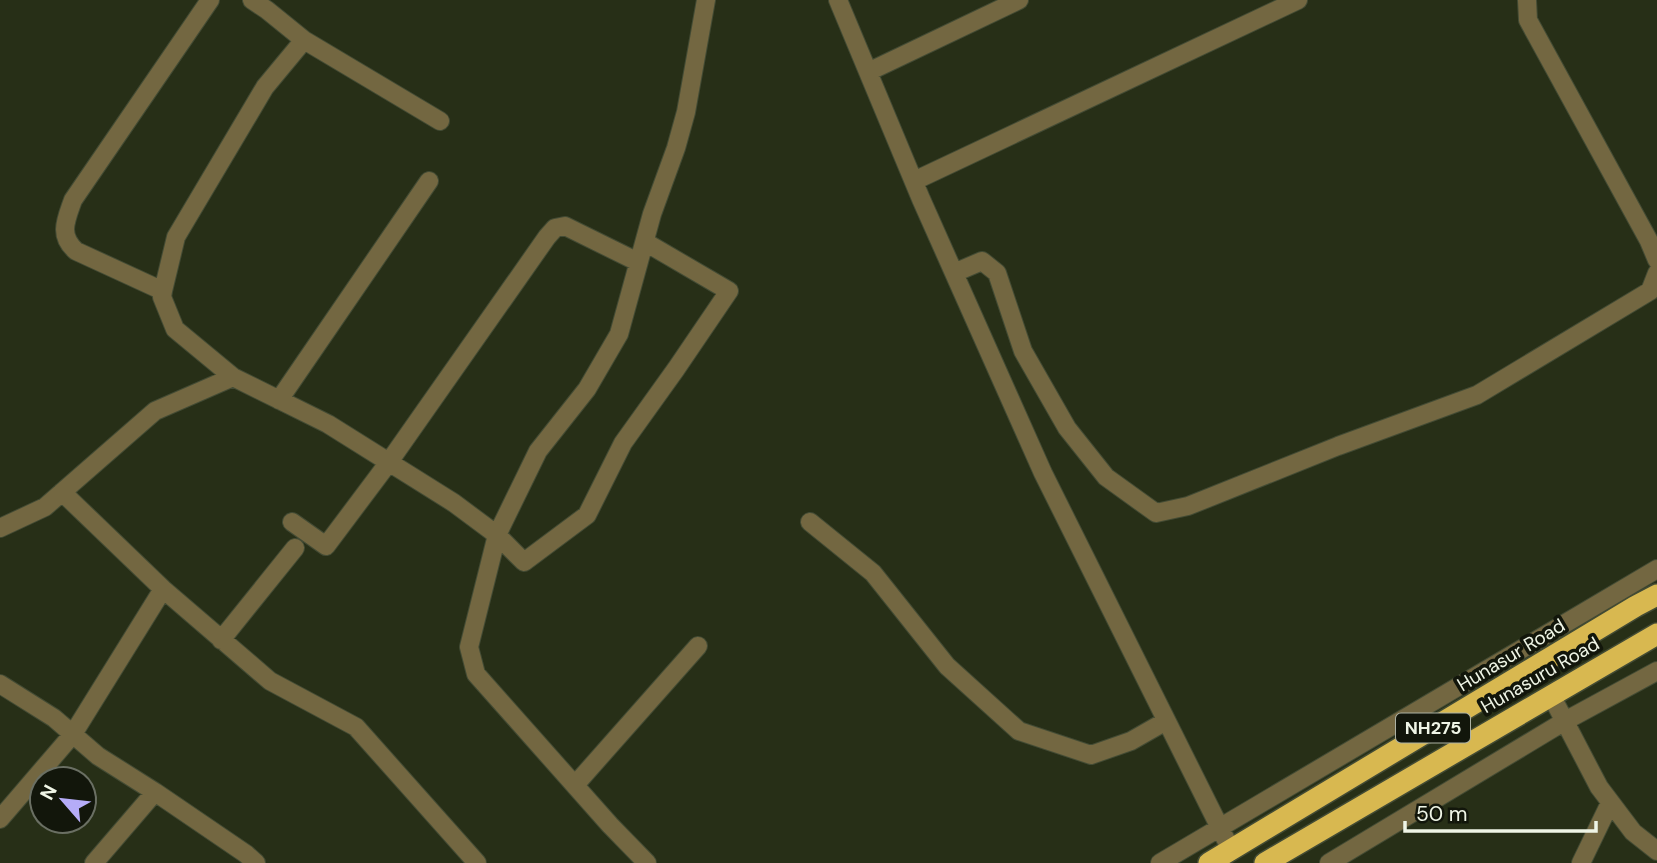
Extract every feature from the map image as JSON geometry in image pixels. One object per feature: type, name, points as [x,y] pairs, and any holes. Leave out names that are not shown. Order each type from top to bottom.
[{"type":"highway","name":"Hunasur Road","points":[[1209,863],[1657,595]]},
{"type":"highway","name":"Hunasuru Road","points":[[1265,863],[1657,634]]},
{"type":"street","points":[[163,291],[76,251],[68,244],[64,232],[66,218],[73,200],[210,0]]},
{"type":"street","points":[[252,0],[304,40],[440,121]]},
{"type":"street","points":[[647,863],[476,674],[469,647],[497,535],[538,451],[587,389],[619,334],[652,214],[686,112],[706,0]]},
{"type":"street","points":[[838,0],[914,181],[1043,473],[1231,850]]},
{"type":"street","points":[[868,72],[1019,0]]},
{"type":"street","points":[[914,181],[1298,0]]},
{"type":"street","points":[[1527,0],[1528,20],[1650,241],[1657,260]]},
{"type":"street","points":[[304,40],[265,87],[176,237],[162,297],[175,329],[233,377],[328,424],[454,503],[497,535],[524,562],[587,514],[623,443],[729,291],[645,242]]},
{"type":"street","points":[[279,400],[429,181]]},
{"type":"street","points":[[292,522],[326,545],[389,463],[555,228],[565,226],[638,262]]},
{"type":"street","points":[[954,273],[982,261],[997,273],[1023,351],[1067,428],[1106,477],[1156,513],[1188,506],[1476,395],[1650,290],[1657,273]]},
{"type":"street","points":[[0,528],[45,507],[155,411],[233,377]]},
{"type":"street","points":[[62,492],[163,589],[270,681],[356,727],[477,863]]},
{"type":"street","points":[[810,522],[873,573],[947,666],[1019,731],[1091,755],[1131,741],[1166,721]]},
{"type":"street","points":[[221,640],[295,548]]},
{"type":"street","points":[[1160,863],[1657,569]]},
{"type":"street","points":[[0,819],[73,734],[163,589]]},
{"type":"street","points":[[575,785],[698,646]]},
{"type":"street","points":[[1329,863],[1565,721],[1657,671]]},
{"type":"street","points":[[0,684],[54,718],[98,757],[155,792],[246,860]]},
{"type":"street","points":[[1551,695],[1599,787],[1633,832],[1657,851]]},
{"type":"street","points":[[94,863],[155,792]]},
{"type":"street","points":[[1581,863],[1610,803]]}]
